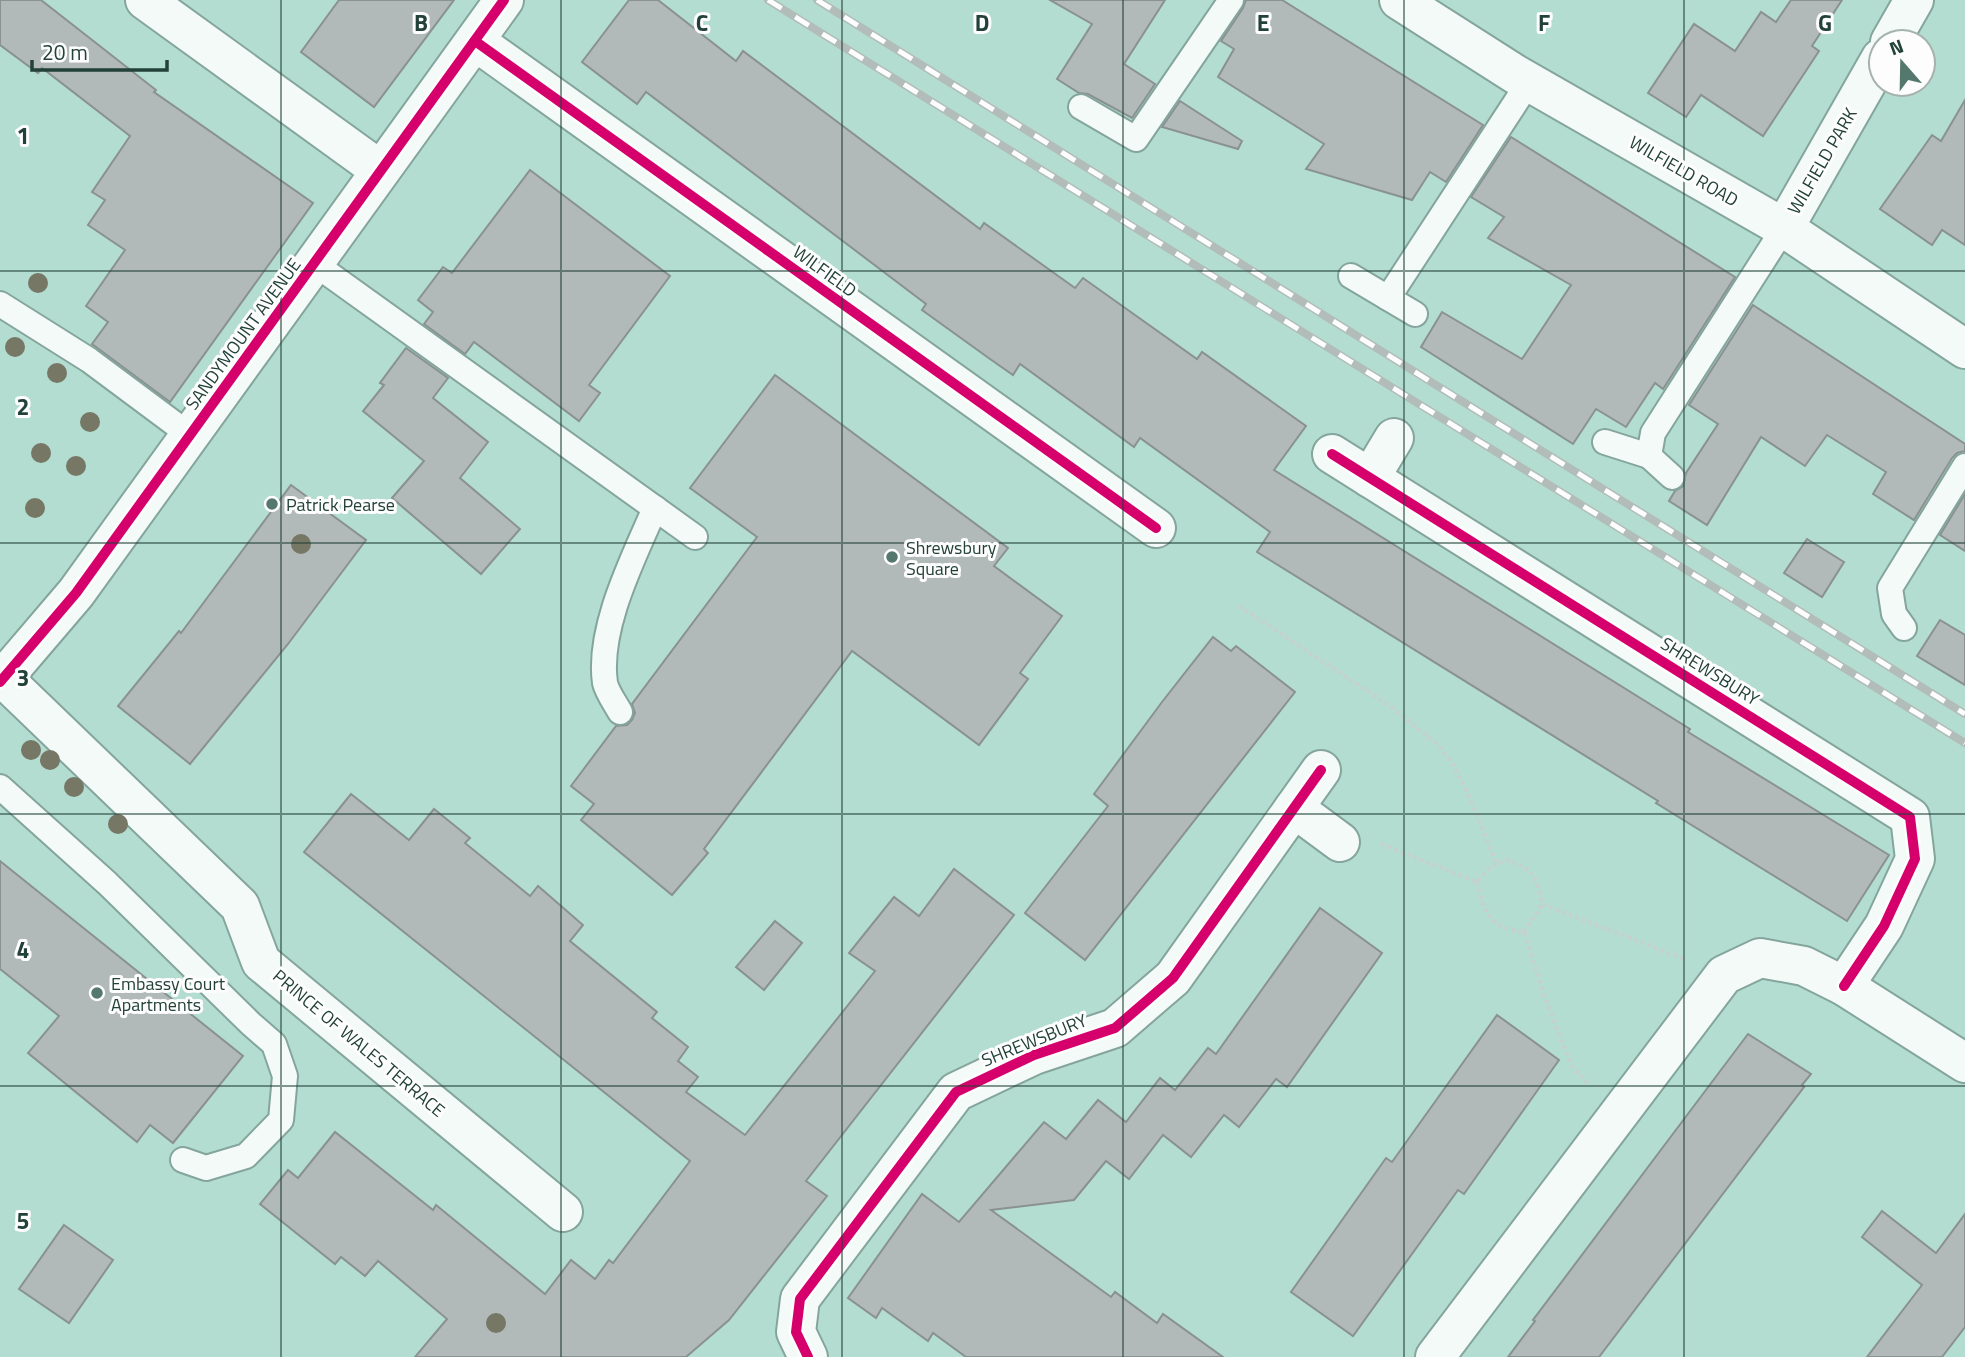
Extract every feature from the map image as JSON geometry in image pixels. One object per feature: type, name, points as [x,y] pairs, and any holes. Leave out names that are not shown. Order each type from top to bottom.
[{"type":"street","name":"SANDYMOUNT AVENUE","points":[[2,680],[76,593],[504,0]]},
{"type":"street","name":"WILFIELD ROAD","points":[[1399,0],[1529,82],[1784,229],[1965,349]]},
{"type":"street","points":[[1898,28],[1914,0]]},
{"type":"street","points":[[147,1],[380,170]]},
{"type":"street","name":"WILFIELD","points":[[475,41],[1156,528]]},
{"type":"street","name":"WILFIELD PARK","points":[[1784,229],[1867,83]]},
{"type":"street","points":[[1370,478],[1394,438]]},
{"type":"street","name":"SHREWSBURY","points":[[1332,454],[1910,817],[1915,859],[1884,926],[1844,986]]},
{"type":"street","name":"PRINCE OF WALES TERRACE","points":[[2,680],[240,906],[261,962],[563,1212]]},
{"type":"street","name":"SHREWSBURY","points":[[808,1357],[796,1332],[800,1298],[956,1092],[1034,1055],[1115,1028],[1173,978],[1321,770]]},
{"type":"street","points":[[1294,808],[1355,841]]},
{"type":"street","points":[[1435,1357],[1724,975],[1760,958],[1804,966],[1844,986],[1965,1063]]},
{"type":"lane","points":[[1081,107],[1136,139],[1231,0]]},
{"type":"lane","points":[[1388,298],[1529,82]]},
{"type":"lane","points":[[1649,456],[1653,432],[1784,229]]},
{"type":"lane","points":[[315,264],[695,537]]},
{"type":"lane","points":[[1351,276],[1415,314]]},
{"type":"lane","points":[[0,304],[89,360],[191,436]]},
{"type":"lane","points":[[1605,442],[1649,456],[1672,477]]},
{"type":"lane","points":[[1904,628],[1894,614],[1890,588],[1965,466]]},
{"type":"lane","points":[[620,712],[605,684],[607,638],[620,590],[655,508]]},
{"type":"lane","points":[[0,787],[107,883],[274,1044],[285,1076],[281,1120],[246,1156],[206,1168],[183,1160]]},
{"type":"path","points":[[1239,606],[1390,706],[1438,745],[1467,791],[1497,864]]},
{"type":"path","points":[[1355,841],[1477,882]]},
{"type":"path","points":[[1477,882],[1490,867],[1506,860],[1525,866],[1535,878],[1542,904],[1524,932]]},
{"type":"path","points":[[1477,882],[1489,916],[1506,930],[1524,932]]},
{"type":"path","points":[[1542,904],[1724,975]]},
{"type":"path","points":[[1524,932],[1544,995],[1573,1067],[1617,1115]]},
{"type":"building","points":[[0,0],[41,0],[156,90],[154,92],[313,203],[170,402],[92,344],[108,322],[86,306],[125,250],[88,225],[105,200],[92,192],[130,136],[42,68],[38,73],[0,45]]},
{"type":"building","points":[[339,0],[454,0],[374,107],[301,52]]},
{"type":"building","points":[[629,0],[658,0],[736,61],[743,51],[980,229],[984,223],[1075,288],[1083,278],[1197,359],[1202,352],[1306,426],[1274,470],[1690,729],[1688,732],[1889,855],[1847,921],[1257,552],[1270,532],[1140,438],[1134,447],[1020,364],[1013,375],[922,310],[926,304],[646,92],[637,104],[582,62]]},
{"type":"building","points":[[1050,0],[1165,0],[1124,64],[1155,84],[1132,118],[1088,94],[1079,93],[1057,79],[1092,24]]},
{"type":"building","points":[[1246,0],[1282,0],[1483,125],[1446,182],[1430,172],[1412,200],[1306,169],[1324,144],[1218,77],[1234,49],[1221,41]]},
{"type":"building","points":[[1791,0],[1842,0],[1812,46],[1819,51],[1763,136],[1701,95],[1686,117],[1648,93],[1694,24],[1735,51],[1761,12],[1776,22]]},
{"type":"building","points":[[1965,100],[1965,245],[1942,230],[1932,245],[1880,209],[1932,135],[1941,141]]},
{"type":"building","points":[[1180,101],[1242,141],[1238,149],[1162,127]]},
{"type":"building","points":[[1511,137],[1735,277],[1663,389],[1655,383],[1626,427],[1596,409],[1573,444],[1421,347],[1442,312],[1522,359],[1571,285],[1488,238],[1504,217],[1471,197]]},
{"type":"building","points":[[530,170],[670,276],[589,385],[600,393],[579,421],[474,342],[465,354],[424,324],[433,312],[418,300],[443,267],[452,273]]},
{"type":"building","points":[[1753,305],[1965,444],[1965,451],[1952,458],[1914,520],[1873,494],[1886,472],[1827,435],[1805,466],[1761,437],[1707,525],[1669,501],[1675,491],[1683,486],[1686,473],[1718,424],[1689,405]]},
{"type":"building","points":[[406,348],[448,378],[433,398],[488,442],[460,478],[520,529],[481,574],[392,498],[424,461],[363,411],[384,385],[380,383]]},
{"type":"building","points":[[775,375],[1008,548],[994,566],[1062,616],[1020,673],[1028,679],[979,745],[852,651],[704,849],[708,853],[672,895],[581,820],[594,804],[571,786],[616,726],[627,725],[632,720],[635,713],[632,704],[757,537],[690,488]]},
{"type":"building","points":[[291,485],[366,540],[288,644],[190,764],[118,706],[179,631],[181,633]]},
{"type":"building","points":[[1965,494],[1965,551],[1940,535]]},
{"type":"building","points":[[1807,539],[1844,562],[1822,597],[1784,573]]},
{"type":"building","points":[[1940,620],[1965,635],[1965,685],[1917,656]]},
{"type":"building","points":[[1213,637],[1231,651],[1236,646],[1295,692],[1085,960],[1025,913],[1108,806],[1094,794]]},
{"type":"building","points":[[351,794],[409,840],[434,809],[470,838],[465,843],[530,896],[538,886],[583,925],[570,941],[657,1012],[652,1018],[688,1047],[678,1061],[698,1077],[686,1092],[745,1135],[875,971],[849,953],[894,897],[919,916],[954,869],[1014,915],[806,1181],[827,1196],[729,1320],[686,1357],[415,1357],[447,1319],[378,1261],[365,1276],[341,1257],[335,1264],[260,1204],[288,1170],[298,1178],[335,1132],[433,1210],[436,1205],[545,1294],[571,1260],[595,1279],[609,1260],[613,1263],[690,1161],[304,852]]},
{"type":"building","name":"Embassy Court Apartments","points":[[0,861],[243,1056],[173,1143],[150,1125],[137,1142],[28,1053],[59,1016],[0,969]]},
{"type":"building","points":[[1320,908],[1382,953],[1287,1087],[1276,1079],[1239,1127],[1224,1115],[1191,1157],[1163,1135],[1129,1179],[1106,1161],[1074,1200],[991,1210],[1111,1297],[1115,1292],[1157,1323],[1163,1314],[1223,1357],[966,1357],[933,1333],[928,1341],[882,1308],[876,1318],[848,1298],[922,1194],[959,1222],[1044,1122],[1066,1139],[1098,1100],[1126,1122],[1160,1078],[1175,1090],[1208,1048],[1216,1054]]},
{"type":"building","points":[[775,921],[802,943],[764,990],[736,967]]},
{"type":"building","points":[[1497,1015],[1559,1060],[1464,1194],[1458,1190],[1353,1336],[1291,1292],[1386,1158],[1392,1162]]},
{"type":"building","points":[[1748,1034],[1811,1074],[1802,1085],[1804,1087],[1599,1357],[1508,1357],[1535,1321],[1533,1320]]},
{"type":"building","points":[[1882,1211],[1936,1253],[1965,1214],[1965,1327],[1942,1357],[1867,1357],[1922,1285],[1862,1237]]},
{"type":"building","points":[[64,1225],[113,1260],[69,1323],[19,1289]]},
{"type":"railway","points":[[768,0],[1965,743]]},
{"type":"railway","points":[[817,0],[1965,714]]},
{"type":"cycle path","points":[[0,682],[76,593],[504,0]]},
{"type":"cycle path","points":[[475,41],[1156,528]]},
{"type":"cycle path","points":[[1332,454],[1910,817],[1915,859],[1884,926],[1844,986]]},
{"type":"cycle path","points":[[808,1357],[796,1332],[800,1299],[956,1092],[1034,1055],[1115,1028],[1173,978],[1321,770]]},
{"type":"place","name":"Patrick Pearse","points":[[272,504]]},
{"type":"place","name":"Shrewsbury Square","points":[[892,557]]},
{"type":"place","name":"Embassy Court Apartments","points":[[97,993]]}]
